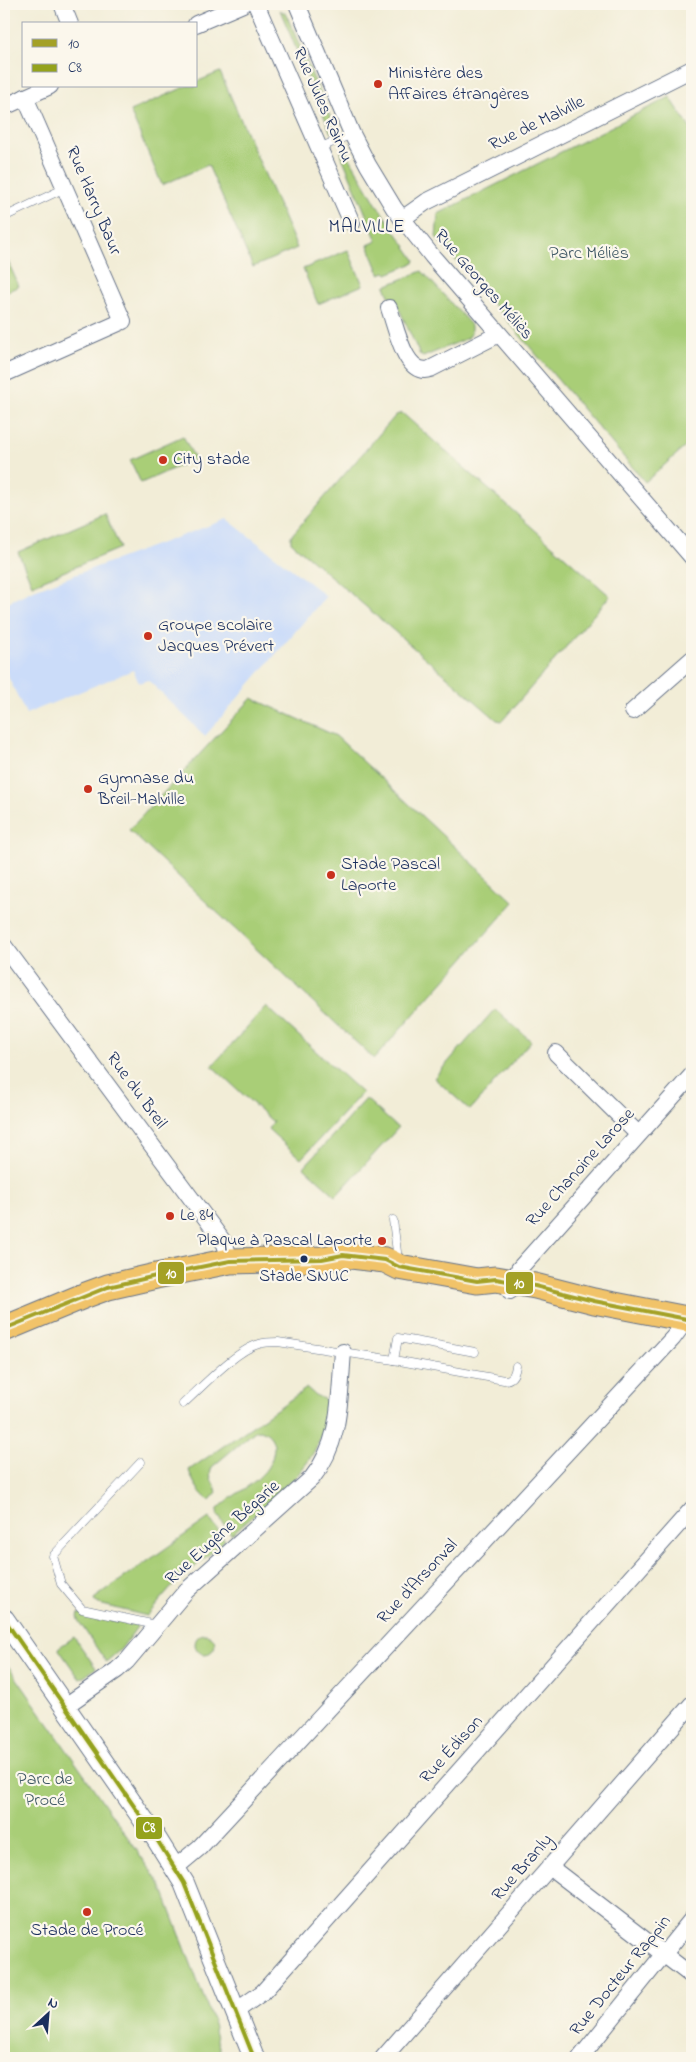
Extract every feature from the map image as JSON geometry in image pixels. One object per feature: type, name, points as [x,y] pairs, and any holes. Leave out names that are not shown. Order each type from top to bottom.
[{"type":"main road","points":[[6,1323],[108,1287],[230,1261],[322,1259],[343,1255],[385,1260],[398,1267],[478,1281],[496,1279],[512,1287],[689,1319]]},
{"type":"street","points":[[62,4],[69,22]]},
{"type":"street","points":[[198,23],[243,4]]},
{"type":"street","name":"Rue Jules Raimu","points":[[256,4],[352,223]]},
{"type":"street","name":"Rue Georges Méliès","points":[[297,4],[352,134],[368,165],[402,219],[499,334],[687,540],[692,557]]},
{"type":"street","name":"Rue de Malville","points":[[402,219],[426,202],[692,69]]},
{"type":"street","points":[[4,107],[46,88]]},
{"type":"street","name":"Rue Harry Baur","points":[[4,374],[123,321],[66,187],[25,98]]},
{"type":"street","points":[[389,308],[408,362],[418,370],[430,369],[499,334]]},
{"type":"street","points":[[633,711],[692,658]]},
{"type":"street","name":"Rue du Breil","points":[[4,946],[225,1244],[230,1261]]},
{"type":"street","points":[[556,1053],[638,1134]]},
{"type":"street","name":"Rue Chanoine Larose","points":[[512,1287],[518,1269],[692,1075]]},
{"type":"street","name":"Rue d'Arsonval","points":[[175,1868],[200,1847],[689,1319]]},
{"type":"street","name":"Rue Eugène Bégarie","points":[[64,1707],[117,1670],[135,1652],[186,1591],[297,1494],[319,1470],[328,1452],[337,1426],[344,1352]]},
{"type":"street","name":"Rue Édison","points":[[236,2012],[263,1992],[692,1509]]},
{"type":"street","points":[[4,1619],[175,1868],[184,1884],[254,2058]]},
{"type":"street","name":"Rue Branly","points":[[383,2058],[692,1704]]},
{"type":"street","points":[[550,1867],[692,1976]]},
{"type":"street","name":"Rue Docteur Rappin","points":[[580,2058],[692,1919]]},
{"type":"lane","points":[[319,148],[352,134]]},
{"type":"lane","points":[[4,217],[66,187]]},
{"type":"lane","points":[[393,1220],[398,1267]]},
{"type":"lane","points":[[394,1360],[398,1338],[475,1352]]},
{"type":"lane","points":[[183,1404],[240,1354],[257,1344],[278,1342],[504,1380],[508,1380],[513,1376],[516,1366]]},
{"type":"lane","points":[[141,1462],[53,1556],[61,1584],[82,1609],[156,1625]]},
{"type":"shaded area","name":"Groupe scolaire Jacques Prévert","points":[[227,519],[326,596],[205,736],[148,680],[139,683],[133,670],[26,714],[4,668],[4,604],[31,591]]},
{"type":"green space","points":[[280,10],[286,14],[335,128],[331,133]]},
{"type":"green space","points":[[220,72],[297,248],[253,267],[208,165],[162,185],[130,111],[182,88],[198,88],[198,81]]},
{"type":"green space","name":"Parc Méliès","points":[[670,97],[692,131],[692,441],[645,482],[436,237],[438,214]]},
{"type":"green space","points":[[343,150],[347,153],[377,205],[415,260],[414,263],[387,274],[385,272],[380,274],[368,245],[377,241],[343,159],[341,151]]},
{"type":"green space","points":[[348,250],[363,285],[318,304],[303,269]]},
{"type":"green space","points":[[4,253],[19,286],[4,293]]},
{"type":"green space","points":[[422,271],[471,325],[471,334],[468,338],[423,357],[420,355],[395,300],[389,296],[385,286]]},
{"type":"green space","points":[[402,413],[610,596],[502,721],[497,720],[291,542],[291,536],[396,415]]},
{"type":"green space","name":"City stade","points":[[183,436],[195,459],[141,483],[130,460]]},
{"type":"green space","points":[[105,514],[120,548],[32,585],[18,552]]},
{"type":"green space","name":"Stade Pascal Laporte","points":[[252,698],[336,736],[514,902],[374,1059],[129,830]]},
{"type":"green space","points":[[266,1006],[362,1093],[301,1159],[268,1129],[273,1122],[212,1066]]},
{"type":"green space","points":[[495,1009],[531,1041],[470,1110],[434,1078]]},
{"type":"green space","points":[[366,1099],[398,1128],[336,1196],[304,1167]]},
{"type":"green space","points":[[307,1388],[315,1395],[328,1401],[325,1424],[318,1444],[308,1462],[281,1492],[232,1534],[230,1533],[217,1514],[218,1509],[253,1482],[268,1467],[274,1446],[271,1438],[263,1431],[255,1431],[212,1467],[211,1477],[217,1492],[210,1500],[197,1487],[189,1470]]},
{"type":"green space","points":[[209,1518],[225,1540],[170,1589],[147,1616],[99,1604],[94,1601],[95,1598]]},
{"type":"green space","points":[[80,1613],[136,1625],[137,1627],[121,1649],[106,1662],[78,1620],[77,1616]]},
{"type":"green space","points":[[205,1634],[212,1637],[215,1644],[212,1651],[205,1654],[198,1651],[195,1644],[198,1637]]},
{"type":"green space","points":[[74,1637],[96,1668],[84,1677],[79,1678],[58,1648]]},
{"type":"green space","name":"Stade de Procé","points":[[4,1660],[161,1885],[215,2027],[214,2031],[221,2053],[217,2058],[4,2058]]},
{"type":"transit line","name":"10","points":[[4,1329],[108,1287],[156,1276],[230,1261],[322,1259],[343,1255],[385,1260],[399,1267],[477,1281],[496,1279],[535,1286],[594,1301],[692,1320]]},
{"type":"transit line","name":"C8","points":[[4,1619],[154,1835],[184,1883],[254,2058]]},
{"type":"place","name":"Ministère des Affaires étrangères","points":[[378,84]]},
{"type":"place","name":"City stade","points":[[163,460]]},
{"type":"place","name":"Groupe scolaire Jacques Prévert","points":[[148,636]]},
{"type":"place","name":"Gymnase du Breil-Malville","points":[[88,789]]},
{"type":"place","name":"Stade Pascal Laporte","points":[[331,875]]},
{"type":"place","name":"Le 84","points":[[170,1216]]},
{"type":"place","name":"Plaque à Pascal Laporte","points":[[382,1241]]},
{"type":"place","name":"Stade SNUC","points":[[304,1259]]},
{"type":"place","name":"Stade de Procé","points":[[87,1912]]},
{"type":"district","name":"MALVILLE","points":[[367,227]]},
{"type":"park label","name":"Parc de Procé","points":[[45,1790]]}]
